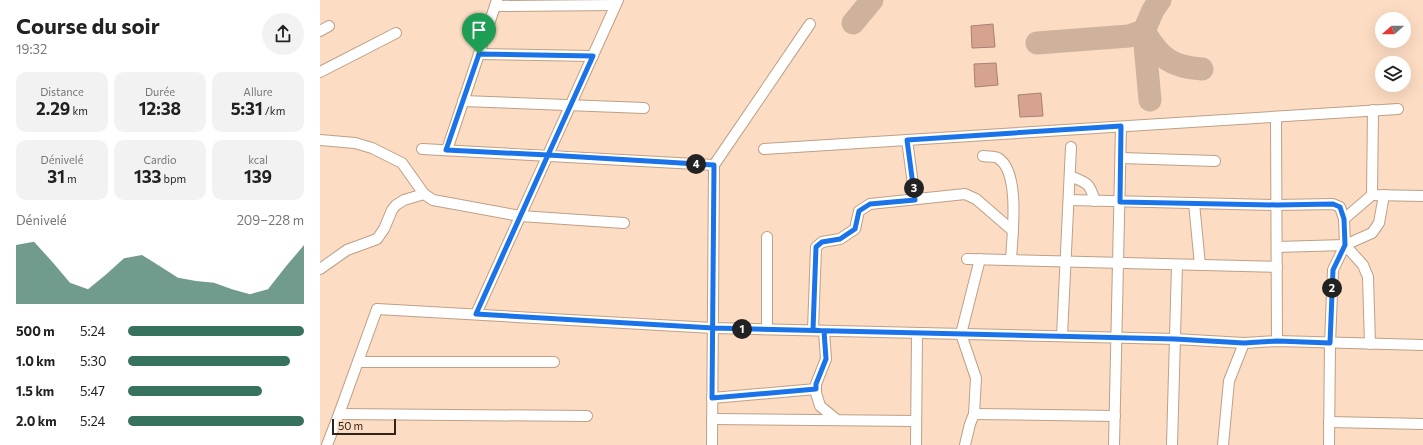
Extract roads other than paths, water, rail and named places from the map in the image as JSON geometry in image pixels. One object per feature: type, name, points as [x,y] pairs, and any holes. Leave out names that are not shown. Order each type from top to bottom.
[{"type":"street","points":[[446,150],[496,3],[617,3],[476,314]]},
{"type":"street","points":[[712,445],[714,165],[810,24]]},
{"type":"street","points":[[320,72],[396,33]]},
{"type":"street","points":[[479,54],[593,56]]},
{"type":"street","points":[[463,101],[644,108]]},
{"type":"street","points":[[764,150],[1398,109]]},
{"type":"street","points":[[1372,194],[1373,110]]},
{"type":"street","points":[[1276,117],[1277,341]]},
{"type":"street","points":[[1114,445],[1121,126]]},
{"type":"street","points":[[320,140],[355,143],[372,148],[384,154],[402,164],[424,194],[433,200],[520,216],[624,223]]},
{"type":"street","points":[[907,140],[915,200]]},
{"type":"street","points":[[1062,336],[1071,147]]},
{"type":"street","points":[[422,149],[714,165]]},
{"type":"street","points":[[983,156],[997,157],[1003,162],[1011,180],[1014,214],[1011,260]]},
{"type":"street","points":[[1121,158],[1215,161]]},
{"type":"street","points":[[1070,176],[1087,183],[1091,188],[1095,201]]},
{"type":"street","points":[[320,269],[347,250],[377,239],[384,229],[392,210],[396,205],[404,200],[424,194]]},
{"type":"street","points":[[813,330],[816,247],[822,242],[840,239],[855,229],[859,211],[870,204],[965,194],[976,199],[1013,231]]},
{"type":"street","points":[[1344,219],[1372,194],[1423,196]]},
{"type":"street","points":[[1277,247],[1345,245],[1372,233],[1379,223],[1384,195]]},
{"type":"street","points":[[1068,200],[1277,205],[1333,204],[1340,207],[1344,219],[1345,245],[1333,270],[1330,343],[1329,445]]},
{"type":"street","points":[[1194,203],[1200,265]]},
{"type":"street","points":[[767,237],[767,329]]},
{"type":"street","points":[[1345,245],[1363,265],[1368,277],[1370,344]]},
{"type":"street","points":[[967,259],[1277,268]]},
{"type":"street","points":[[965,445],[974,414],[976,378],[961,334],[980,259]]},
{"type":"street","points":[[1172,445],[1177,265]]},
{"type":"street","points":[[326,445],[339,414],[377,309],[713,328],[1175,339],[1244,343],[1277,341],[1423,345]]},
{"type":"street","points":[[824,331],[826,359],[816,384],[816,393],[820,406],[837,420]]},
{"type":"street","points":[[916,445],[917,333]]},
{"type":"street","points":[[1223,445],[1228,381],[1244,343]]},
{"type":"street","points":[[358,362],[554,362]]},
{"type":"street","points":[[712,398],[816,389]]},
{"type":"street","points":[[339,414],[586,416]]},
{"type":"street","points":[[974,414],[1115,416]]},
{"type":"street","points":[[712,420],[916,421]]},
{"type":"street","points":[[1329,422],[1423,424]]}]
